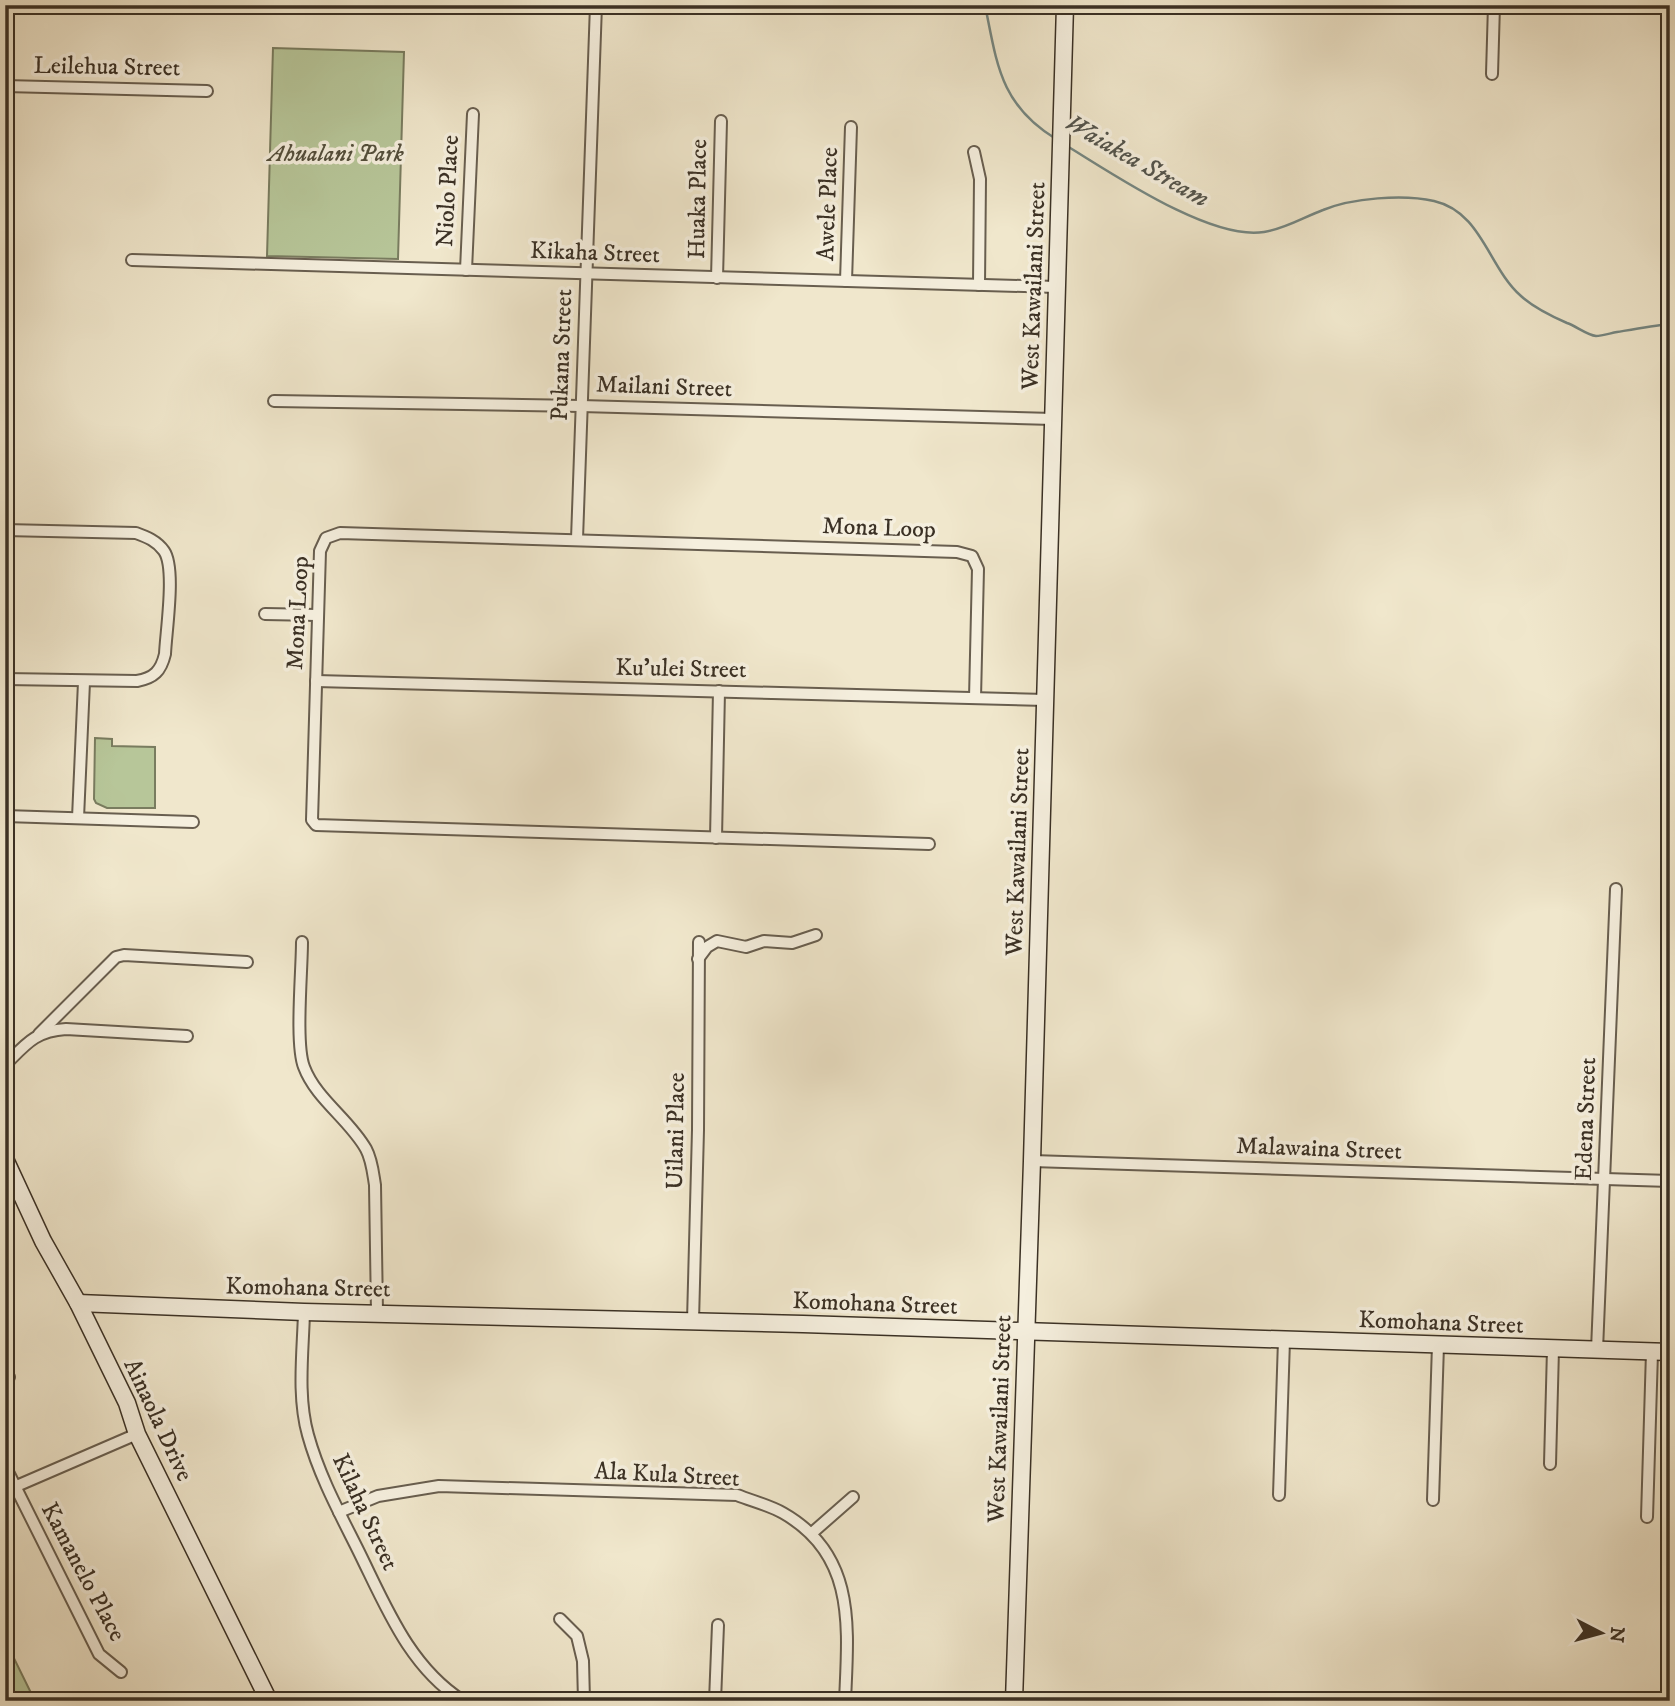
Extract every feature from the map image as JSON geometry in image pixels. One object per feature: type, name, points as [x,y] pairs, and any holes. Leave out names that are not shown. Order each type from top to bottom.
[{"type":"street","name":"Pukana Street","points":[[577,539],[596,5]]},
{"type":"street","points":[[785,5],[801,5]]},
{"type":"street","name":"West Kawailani Street","points":[[1014,1701],[1065,5]]},
{"type":"street","points":[[1492,74],[1494,5]]},
{"type":"street","name":"Leilehua Street","points":[[5,86],[207,90]]},
{"type":"street","name":"Niolo Place","points":[[466,271],[473,114]]},
{"type":"street","name":"Huaka Place","points":[[717,278],[721,121]]},
{"type":"street","name":"Awele Place","points":[[846,281],[851,127]]},
{"type":"street","points":[[974,152],[980,179],[979,285]]},
{"type":"street","name":"Kikaha Street","points":[[132,260],[1056,287]]},
{"type":"street","name":"Mailani Street","points":[[274,401],[1053,419]]},
{"type":"street","points":[[5,530],[136,533],[152,539],[163,550],[170,565],[163,665],[156,674],[147,680],[84,682],[5,679]]},
{"type":"street","name":"Mona Loop","points":[[929,844],[316,825],[312,820],[320,551],[326,538],[340,533],[957,552],[972,556],[978,569],[975,698]]},
{"type":"street","points":[[265,614],[317,615]]},
{"type":"street","name":"Ku'ulei Street","points":[[316,681],[1045,699]]},
{"type":"street","points":[[78,818],[84,682]]},
{"type":"street","points":[[716,838],[719,691]]},
{"type":"street","points":[[5,816],[193,822]]},
{"type":"street","name":"Edena Street","points":[[1597,1350],[1616,889]]},
{"type":"street","points":[[698,959],[707,947],[717,941],[747,947],[764,942],[792,943],[816,935]]},
{"type":"street","points":[[302,942],[300,1037],[303,1066],[315,1087],[360,1139],[368,1152],[373,1169],[376,1185],[377,1312]]},
{"type":"street","name":"Uilani Place","points":[[693,1321],[699,942]]},
{"type":"street","points":[[39,1034],[116,957],[124,955],[247,962]]},
{"type":"street","points":[[5,1065],[31,1039],[47,1030],[187,1036]]},
{"type":"street","name":"Ainaola Drive","points":[[5,1159],[43,1241],[78,1303],[127,1403],[137,1434],[269,1701]]},
{"type":"street","name":"Malawaina Street","points":[[1032,1161],[1670,1181]]},
{"type":"street","name":"Komohana Street","points":[[78,1303],[1670,1352]]},
{"type":"street","name":"Kilaha Street","points":[[304,1312],[302,1393],[307,1434],[339,1512],[399,1633],[425,1669],[457,1699]]},
{"type":"street","points":[[1279,1495],[1284,1340]]},
{"type":"street","points":[[1433,1500],[1438,1345]]},
{"type":"street","points":[[1550,1464],[1553,1349]]},
{"type":"street","points":[[1647,1517],[1652,1352]]},
{"type":"street","points":[[10,1489],[137,1434]]},
{"type":"street","name":"Kamanelo Place","points":[[5,1466],[10,1489],[99,1654],[121,1671]]},
{"type":"street","name":"Ala Kula Street","points":[[339,1512],[378,1496],[439,1486],[737,1496],[782,1512],[812,1533],[841,1583],[848,1619],[845,1701]]},
{"type":"street","points":[[812,1533],[853,1497]]},
{"type":"street","points":[[560,1619],[577,1636],[583,1661],[584,1701]]},
{"type":"street","points":[[715,1701],[718,1625]]},
{"type":"green space","name":"Ahualani Park","points":[[273,48],[404,52],[398,259],[267,256]]},
{"type":"green space","points":[[95,738],[112,739],[112,746],[155,747],[155,808],[107,808],[96,803]]},
{"type":"green space","points":[[5,1640],[35,1701],[5,1701]]},
{"type":"waterway","name":"Waiakea Stream","points":[[985,5],[998,64],[1012,97],[1037,126],[1056,139]]},
{"type":"waterway","name":"Waiakea Stream","points":[[1067,146],[1163,203],[1217,226],[1242,232],[1272,230],[1335,206],[1363,200],[1408,198],[1434,201],[1463,216],[1474,228],[1510,284],[1526,300],[1549,315],[1596,336],[1670,324]]}]
